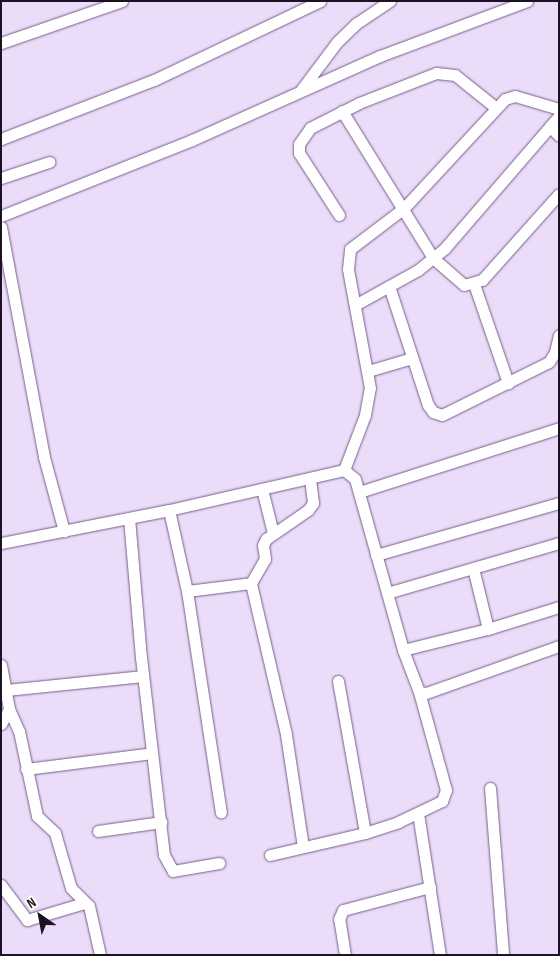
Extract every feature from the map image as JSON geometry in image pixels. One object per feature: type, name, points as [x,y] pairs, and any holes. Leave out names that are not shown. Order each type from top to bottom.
[{"type":"street","points":[[1,42],[122,1]]},
{"type":"street","points":[[1,139],[154,80],[320,1]]},
{"type":"street","points":[[301,90],[337,42],[357,23],[390,1]]},
{"type":"street","points":[[1,216],[119,170],[494,7],[527,1]]},
{"type":"street","points":[[339,215],[299,152],[299,144],[310,128],[342,110],[426,76],[446,73],[455,75],[495,107]]},
{"type":"street","points":[[344,470],[368,401],[368,370],[348,269],[350,248],[404,208],[495,107],[505,99],[515,96],[559,109]]},
{"type":"street","points":[[342,110],[433,258],[453,278],[464,285],[474,284],[482,280],[559,194]]},
{"type":"street","points":[[355,305],[433,258],[559,116]]},
{"type":"street","points":[[550,126],[559,136]]},
{"type":"street","points":[[1,178],[49,162]]},
{"type":"street","points":[[1,227],[44,457],[64,531]]},
{"type":"street","points":[[474,284],[508,383]]},
{"type":"street","points":[[389,286],[428,405],[433,412],[442,415],[549,362],[555,352],[559,335]]},
{"type":"street","points":[[368,370],[412,358]]},
{"type":"street","points":[[358,492],[559,428]]},
{"type":"street","points":[[1,543],[169,510],[344,470],[351,472],[403,650],[419,692],[446,796],[418,813],[365,833],[270,855]]},
{"type":"street","points":[[303,847],[286,734],[251,583],[265,559],[263,545],[273,533],[308,510],[313,503],[310,478]]},
{"type":"street","points":[[262,489],[273,533]]},
{"type":"street","points":[[376,555],[559,503]]},
{"type":"street","points":[[169,510],[186,591],[221,812]]},
{"type":"street","points":[[129,518],[143,676],[164,855],[173,870],[219,863]]},
{"type":"street","points":[[387,593],[559,543]]},
{"type":"street","points":[[473,568],[488,629]]},
{"type":"street","points":[[186,591],[251,583]]},
{"type":"street","points":[[403,650],[488,629],[559,607]]},
{"type":"street","points":[[419,692],[426,693],[559,646]]},
{"type":"street","points":[[1,665],[9,709],[19,731],[37,816],[55,833],[71,888],[91,912],[100,955]]},
{"type":"street","points":[[6,690],[143,676]]},
{"type":"street","points":[[338,681],[365,833]]},
{"type":"street","points":[[1,724],[9,709]]},
{"type":"street","points":[[26,768],[152,753]]},
{"type":"street","points":[[490,788],[503,955]]},
{"type":"street","points":[[418,813],[440,955]]},
{"type":"street","points":[[98,831],[161,822]]},
{"type":"street","points":[[1,885],[26,920],[84,902]]},
{"type":"street","points":[[345,955],[339,919],[343,910],[430,888]]}]
